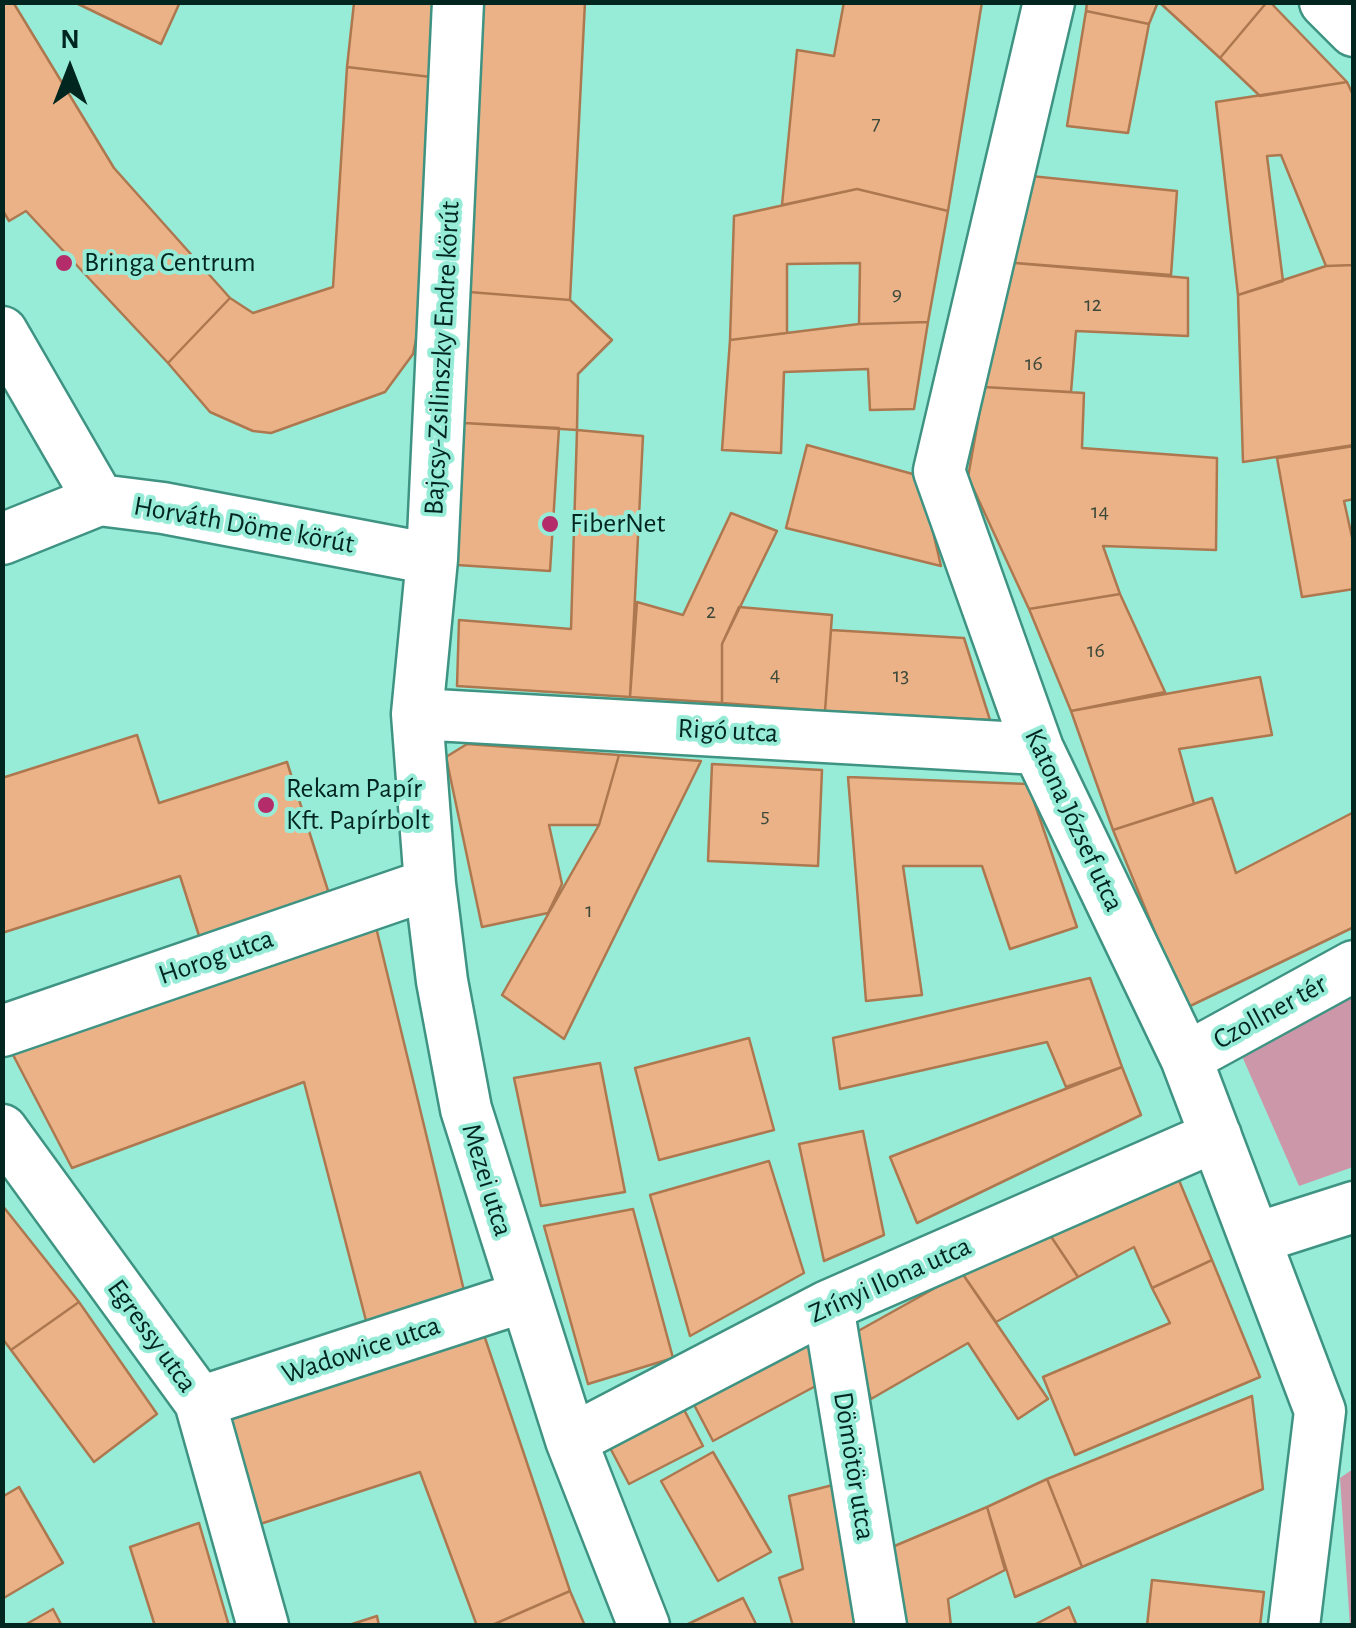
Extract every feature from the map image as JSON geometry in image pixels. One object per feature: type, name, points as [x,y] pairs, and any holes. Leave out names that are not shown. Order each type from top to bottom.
[{"type":"street","name":"Bajcsy-Zsilinszky Endre körút","points":[[417,714],[432,559],[458,2]]},
{"type":"street","name":"Katona József utca","points":[[1049,2],[939,472],[1038,749],[1186,1058],[1337,1423],[1294,1626]]},
{"type":"street","points":[[1325,2],[1354,31]]},
{"type":"street","points":[[2,332],[99,500]]},
{"type":"street","name":"Horváth Döme körút","points":[[2,539],[99,500],[163,508],[432,559]]},
{"type":"street","name":"Rigó utca","points":[[417,714],[1038,749]]},
{"type":"street","name":"Mezei utca","points":[[417,714],[442,981],[466,1110],[571,1440],[644,1626]]},
{"type":"street","name":"Horog utca","points":[[2,1031],[430,884]]},
{"type":"street","name":"Czollner tér","points":[[1186,1058],[1354,966]]},
{"type":"street","name":"Egressy utca","points":[[2,1130],[200,1402],[263,1626]]},
{"type":"street","name":"Zrínyi Ilona utca","points":[[571,1440],[828,1306],[1216,1136]]},
{"type":"street","points":[[1258,1238],[1354,1206]]},
{"type":"street","name":"Wadowice utca","points":[[200,1402],[523,1297]]},
{"type":"street","name":"Dömötör utca","points":[[828,1306],[881,1626]]},
{"type":"shaded area","points":[[1353,982],[1353,1167],[1299,1186],[1238,1047]]},
{"type":"shaded area","points":[[1353,1469],[1354,1625],[1350,1626],[1340,1478]]},
{"type":"building","points":[[2,2],[13,2],[114,168],[230,298],[168,363],[26,211],[9,221],[2,209]]},
{"type":"building","points":[[74,2],[180,2],[161,44]]},
{"type":"building","points":[[347,2],[433,2],[431,77],[347,67],[354,3]]},
{"type":"building","points":[[482,2],[585,2],[570,300],[469,292]]},
{"type":"building","points":[[844,2],[982,2],[948,211],[857,189],[782,205],[797,50],[834,56]]},
{"type":"building","points":[[1087,2],[1158,2],[1149,24],[1086,11]]},
{"type":"building","points":[[1159,2],[1267,2],[1220,58]]},
{"type":"building","points":[[1267,2],[1347,82],[1260,96],[1220,58]]},
{"type":"building","points":[[1086,11],[1149,24],[1128,133],[1067,126]]},
{"type":"building","points":[[347,67],[431,77],[418,330],[413,354],[385,392],[271,433],[253,431],[210,412],[168,363],[230,298],[253,313],[333,287]]},
{"type":"building","points":[[1347,82],[1354,97],[1354,265],[1326,266],[1281,155],[1267,156],[1283,281],[1238,295],[1216,102]]},
{"type":"building","points":[[1021,175],[1177,191],[1171,275],[1003,262]]},
{"type":"building","points":[[857,189],[948,211],[928,322],[859,324],[860,263],[787,264],[787,333],[730,340],[734,216]]},
{"type":"building","points":[[1003,262],[1188,278],[1188,336],[1076,331],[1071,392],[984,387]]},
{"type":"building","points":[[1354,265],[1354,445],[1243,462],[1238,295],[1326,266]]},
{"type":"building","points":[[469,292],[570,300],[612,340],[578,374],[577,430],[464,423]]},
{"type":"building","points":[[928,322],[914,409],[870,410],[868,369],[784,372],[781,453],[722,450],[730,340],[859,324]]},
{"type":"building","points":[[984,387],[1084,393],[1082,448],[1217,458],[1216,550],[1103,546],[1120,594],[1029,609],[968,477]]},
{"type":"building","points":[[464,423],[559,428],[550,571],[457,565]]},
{"type":"building","points":[[577,430],[643,436],[630,697],[457,686],[459,620],[571,629]]},
{"type":"building","points":[[807,445],[920,476],[941,566],[786,528]]},
{"type":"building","points":[[1354,446],[1354,499],[1344,501],[1354,546],[1354,589],[1302,597],[1277,458]]},
{"type":"building","points":[[731,513],[777,531],[722,644],[722,703],[630,697],[637,602],[683,615]]},
{"type":"building","points":[[1120,594],[1165,692],[1071,711],[1029,609]]},
{"type":"building","points":[[739,607],[832,615],[825,711],[722,703],[722,644]]},
{"type":"building","points":[[831,630],[964,638],[990,720],[825,711]]},
{"type":"building","points":[[1260,677],[1272,735],[1179,749],[1194,804],[1113,830],[1071,711]]},
{"type":"building","points":[[137,735],[159,803],[287,762],[331,900],[201,942],[180,876],[2,933],[2,778]]},
{"type":"building","points":[[467,744],[619,755],[599,825],[549,825],[562,884],[548,913],[482,927],[446,757]]},
{"type":"building","points":[[619,755],[701,761],[564,1039],[502,995],[599,825]]},
{"type":"building","points":[[712,764],[822,770],[818,866],[708,861]]},
{"type":"building","points":[[848,777],[1028,784],[1077,927],[1010,949],[982,866],[903,866],[922,995],[866,1001]]},
{"type":"building","points":[[1212,798],[1236,873],[1354,812],[1354,927],[1186,1008],[1113,830]]},
{"type":"building","points":[[375,923],[466,1299],[370,1336],[304,1082],[72,1168],[11,1051]]},
{"type":"building","points":[[1090,978],[1122,1067],[1066,1087],[1047,1042],[840,1089],[833,1038]]},
{"type":"building","points":[[749,1038],[774,1130],[659,1160],[635,1068]]},
{"type":"building","points":[[600,1063],[625,1192],[541,1206],[514,1078]]},
{"type":"building","points":[[1122,1067],[1141,1115],[917,1223],[890,1157]]},
{"type":"building","points":[[863,1131],[884,1235],[824,1261],[799,1144]]},
{"type":"building","points":[[769,1161],[804,1273],[690,1336],[650,1195]]},
{"type":"building","points":[[1176,1173],[1212,1260],[1152,1288],[1134,1247],[1078,1277],[1046,1229]]},
{"type":"building","points":[[2,1205],[79,1302],[11,1350],[2,1338]]},
{"type":"building","points":[[633,1209],[673,1358],[588,1384],[544,1226]]},
{"type":"building","points":[[1046,1229],[1078,1277],[996,1322],[962,1273]]},
{"type":"building","points":[[1212,1260],[1260,1377],[1075,1455],[1043,1377],[1170,1323],[1152,1288]]},
{"type":"building","points":[[962,1273],[1048,1399],[1018,1419],[968,1343],[871,1399],[851,1335]]},
{"type":"building","points":[[79,1302],[157,1414],[94,1462],[11,1350]]},
{"type":"building","points":[[481,1326],[570,1591],[490,1626],[477,1626],[420,1472],[254,1526],[220,1416]]},
{"type":"building","points":[[810,1332],[825,1381],[713,1441],[691,1399]]},
{"type":"building","points":[[1252,1396],[1263,1489],[1082,1567],[1047,1479]]},
{"type":"building","points":[[680,1402],[703,1446],[629,1484],[606,1440]]},
{"type":"building","points":[[713,1452],[771,1552],[718,1581],[661,1481]]},
{"type":"building","points":[[1047,1479],[1082,1567],[1015,1597],[987,1507]]},
{"type":"building","points":[[833,1485],[855,1626],[793,1626],[779,1578],[803,1569],[789,1496]]},
{"type":"building","points":[[19,1487],[63,1563],[2,1599],[2,1497]]},
{"type":"building","points":[[987,1507],[1005,1570],[948,1599],[951,1626],[897,1626],[885,1550]]},
{"type":"building","points":[[199,1523],[229,1626],[155,1626],[130,1547]]},
{"type":"building","points":[[1152,1580],[1264,1592],[1260,1626],[1147,1626]]},
{"type":"building","points":[[570,1591],[585,1626],[490,1626]]},
{"type":"building","points":[[743,1598],[757,1626],[688,1626],[688,1624]]},
{"type":"building","points":[[1069,1607],[1077,1626],[1032,1626]]},
{"type":"building","points":[[53,1609],[62,1626],[23,1626]]},
{"type":"building","points":[[377,1616],[379,1626],[346,1626]]},
{"type":"place","name":"Bringa Centrum","points":[[64,263]]},
{"type":"place","name":"FiberNet","points":[[550,524]]},
{"type":"place","name":"Rekam Papír Kft. Papírbolt","points":[[266,805]]}]
